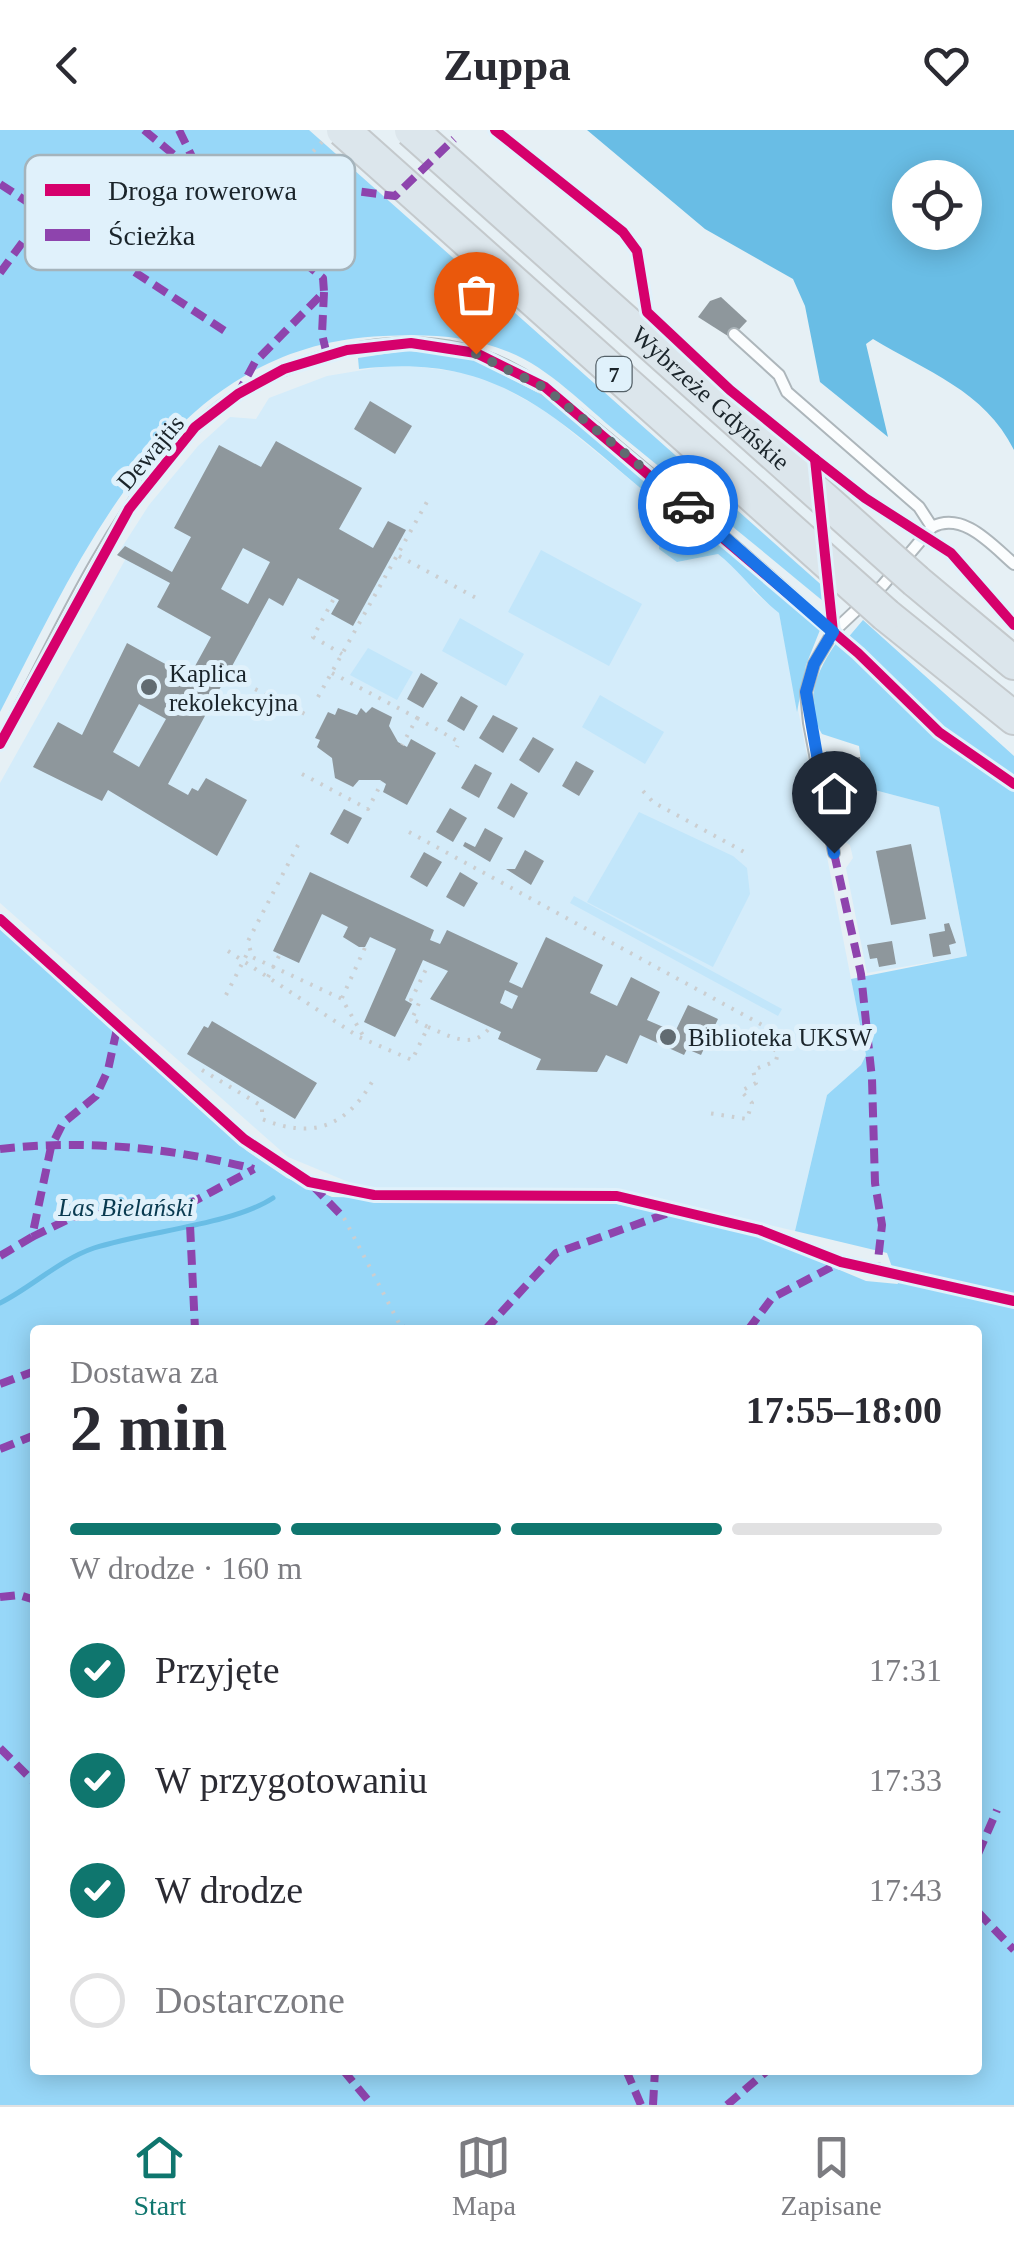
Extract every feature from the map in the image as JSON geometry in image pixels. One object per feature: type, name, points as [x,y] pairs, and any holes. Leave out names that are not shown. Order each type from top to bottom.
[{"type":"highway","name":"Wybrzeże Gdyńskie","points":[[411,130],[1014,663]]},
{"type":"highway","name":"Wybrzeże Gdyńskie","points":[[335,133],[886,616],[1014,718]]},
{"type":"lane","points":[[734,334],[780,375],[786,392],[919,507],[932,527]]},
{"type":"lane","name":"Dewajtis","points":[[0,744],[129,509],[178,445],[224,403],[260,381],[305,361],[372,346],[411,343],[462,349],[535,381],[702,517],[833,632]]},
{"type":"lane","points":[[834,853],[806,692],[814,664],[833,632],[883,585],[932,527],[953,520],[962,524],[1014,564]]},
{"type":"path","points":[[310,155],[335,133]]},
{"type":"path","points":[[318,698],[428,500]]},
{"type":"path","points":[[398,555],[478,600]]},
{"type":"path","points":[[333,600],[313,637],[342,654]]},
{"type":"path","points":[[332,672],[459,742],[457,746]]},
{"type":"path","points":[[227,675],[309,716]]},
{"type":"path","points":[[416,720],[422,726]]},
{"type":"path","points":[[402,745],[416,720]]},
{"type":"path","points":[[302,774],[368,809],[382,782]]},
{"type":"path","points":[[643,790],[653,802],[746,853]]},
{"type":"path","points":[[409,832],[764,1026],[770,1047],[778,1052],[776,1061],[753,1070],[756,1083],[741,1091],[752,1103],[748,1119],[708,1113]]},
{"type":"path","points":[[226,995],[244,962],[248,941],[298,845]]},
{"type":"path","points":[[342,999],[368,941]]},
{"type":"path","points":[[248,950],[273,967],[342,999],[365,1039]]},
{"type":"path","points":[[228,951],[365,1039],[412,1060],[428,1027]]},
{"type":"path","points":[[268,978],[280,954]]},
{"type":"path","points":[[430,963],[412,1000],[419,1003],[412,1019],[470,1040],[480,1039],[490,1027]]},
{"type":"path","points":[[202,1070],[262,1106],[262,1119],[309,1131],[345,1119],[372,1082]]},
{"type":"path","points":[[344,1218],[399,1325]]},
{"type":"shaded area","points":[[587,130],[1014,130],[1014,450],[1002,429],[970,397],[873,339],[866,344],[888,437],[820,382],[805,306],[793,279],[705,229]]},
{"type":"shaded area","points":[[399,364],[480,375],[546,411],[661,505],[677,562],[718,554],[750,580],[753,591],[779,613],[866,1055],[861,1065],[827,1095],[795,1231],[610,1188],[363,1188],[288,1157],[0,903],[0,783],[125,560],[117,555],[149,505],[198,446],[230,417],[256,419],[269,398],[327,376]]},
{"type":"shaded area","points":[[541,550],[642,604],[609,666],[508,612]]},
{"type":"shaded area","points":[[460,618],[524,654],[506,686],[442,651]]},
{"type":"shaded area","points":[[368,648],[413,672],[397,700],[350,675]]},
{"type":"shaded area","points":[[600,695],[664,732],[645,764],[582,727]]},
{"type":"shaded area","points":[[829,778],[939,807],[967,956],[867,973],[846,868],[853,858],[850,845],[840,839]]},
{"type":"shaded area","points":[[639,812],[733,856],[747,868],[750,894],[713,967],[587,902]]},
{"type":"shaded area","points":[[574,896],[782,1009],[778,1016],[570,903]]},
{"type":"green space","points":[[0,130],[309,130],[337,155],[25,155],[25,270],[355,270],[355,171],[826,589],[829,606],[566,388],[524,359],[462,339],[383,336],[309,348],[245,375],[191,416],[144,466],[102,523],[0,712]]},
{"type":"green space","points":[[404,351],[463,354],[569,409],[820,630],[806,665],[797,712],[779,613],[727,561],[718,554],[677,562],[659,549],[661,505],[591,446],[525,399],[491,382],[452,371],[409,366],[359,369],[358,358]]},
{"type":"green space","name":"Las Bielański","points":[[863,620],[1014,756],[1014,2105],[0,2105],[0,929],[247,1151],[287,1178],[332,1197],[613,1203],[756,1235],[866,1281],[898,1284],[887,1253],[795,1231],[827,1095],[861,1065],[866,1055],[851,979],[967,956],[939,807],[829,778],[826,751],[840,755],[848,778],[863,775],[859,746],[822,734],[816,722],[815,686],[837,642],[841,646]]},
{"type":"building","points":[[721,297],[747,321],[731,338],[698,317],[710,301]]},
{"type":"building","points":[[370,401],[412,426],[395,454],[354,429]]},
{"type":"building","points":[[276,441],[362,488],[339,529],[373,548],[388,521],[406,530],[353,626],[331,614],[339,600],[298,578],[283,606],[269,598],[168,784],[188,795],[192,788],[198,791],[206,778],[247,800],[217,856],[108,790],[102,801],[33,767],[58,722],[82,735],[127,643],[189,677],[211,637],[157,607],[170,583],[117,555],[125,546],[172,572],[191,537],[174,528],[219,445],[261,467]],"holes":[[[243,548],[270,562],[248,604],[221,589]],[[139,704],[166,719],[139,767],[113,752]]]},
{"type":"building","points":[[421,673],[438,683],[423,708],[407,699]]},
{"type":"building","points":[[461,696],[478,706],[464,731],[447,721]]},
{"type":"building","points":[[372,707],[392,717],[389,726],[398,742],[407,747],[411,739],[436,753],[407,805],[383,792],[386,784],[380,780],[359,780],[353,787],[335,778],[332,758],[317,747],[320,740],[315,738],[328,712],[335,715],[338,708],[357,715],[361,708],[366,713]]},
{"type":"building","points":[[493,715],[518,728],[503,753],[479,738]]},
{"type":"building","points":[[533,737],[554,749],[539,773],[519,760]]},
{"type":"building","points":[[860,757],[863,775],[847,778],[844,760]]},
{"type":"building","points":[[576,761],[594,771],[579,796],[562,786]]},
{"type":"building","points":[[475,764],[492,773],[479,798],[461,788]]},
{"type":"building","points":[[511,783],[528,793],[514,818],[497,808]]},
{"type":"building","points":[[450,808],[467,818],[453,842],[436,832]]},
{"type":"building","points":[[344,809],[362,818],[348,844],[330,834]]},
{"type":"building","points":[[485,828],[503,838],[490,862],[463,846],[465,842],[475,847]]},
{"type":"building","points":[[911,844],[926,919],[891,925],[876,851]]},
{"type":"building","points":[[525,850],[544,861],[531,885],[506,869],[515,869]]},
{"type":"building","points":[[424,852],[442,862],[427,887],[410,877]]},
{"type":"building","points":[[310,872],[434,930],[430,940],[440,944],[447,930],[518,963],[509,982],[522,988],[546,937],[603,965],[590,993],[617,1006],[631,977],[660,992],[647,1020],[675,1032],[688,1005],[718,1019],[701,1055],[687,1049],[684,1055],[640,1035],[627,1064],[606,1055],[597,1072],[536,1070],[541,1059],[498,1039],[501,1032],[430,999],[448,971],[423,960],[405,1000],[412,1004],[395,1037],[364,1022],[396,949],[370,937],[365,947],[359,947],[343,937],[348,927],[322,914],[299,963],[273,951]],"holes":[[[505,990],[518,996],[512,1009],[500,1003]]]},
{"type":"building","points":[[460,872],[478,883],[464,907],[446,897]]},
{"type":"building","points":[[949,923],[956,943],[949,945],[951,954],[933,957],[929,934],[945,931],[944,924]]},
{"type":"building","points":[[892,941],[896,964],[879,967],[877,958],[870,959],[867,945]]},
{"type":"building","points":[[212,1021],[317,1083],[295,1119],[187,1054],[204,1026],[208,1028]]},
{"type":"waterway","points":[[0,1303],[69,1259],[94,1248],[235,1215],[273,1198]]},
{"type":"marked path","points":[[144,130],[174,155]]},
{"type":"marked path","points":[[179,130],[191,155]]},
{"type":"marked path","points":[[355,191],[395,196],[454,139]]},
{"type":"marked path","points":[[0,184],[25,200]]},
{"type":"marked path","points":[[0,273],[25,239]]},
{"type":"marked path","points":[[132,270],[231,335]]},
{"type":"marked path","points":[[241,388],[255,362],[324,292],[323,278],[313,270]]},
{"type":"marked path","points":[[324,292],[322,334],[327,355]]},
{"type":"marked path","points":[[834,853],[861,974],[872,1079],[875,1183],[882,1225],[877,1269]]},
{"type":"marked path","points":[[0,1256],[32,1237],[51,1147],[63,1123],[96,1096],[108,1070],[118,1024]]},
{"type":"marked path","points":[[0,1149],[63,1145],[128,1147],[254,1169]]},
{"type":"marked path","points":[[32,1237],[73,1217],[189,1204],[254,1169]]},
{"type":"marked path","points":[[313,1186],[344,1218]]},
{"type":"marked path","points":[[189,1204],[195,1325]]},
{"type":"marked path","points":[[490,1325],[556,1253],[674,1211]]},
{"type":"marked path","points":[[752,1325],[772,1298],[841,1262]]},
{"type":"marked path","points":[[0,1384],[30,1373]]},
{"type":"marked path","points":[[0,1449],[30,1437]]},
{"type":"marked path","points":[[0,1597],[30,1598]]},
{"type":"marked path","points":[[0,1748],[30,1778]]},
{"type":"marked path","points":[[982,1845],[997,1810]]},
{"type":"marked path","points":[[982,1916],[1014,1950]]},
{"type":"marked path","points":[[347,2075],[372,2105]]},
{"type":"marked path","points":[[628,2075],[641,2105]]},
{"type":"marked path","points":[[653,2105],[655,2075]]},
{"type":"marked path","points":[[727,2105],[762,2075]]},
{"type":"cycle path","points":[[495,130],[623,232],[637,251],[647,312],[730,390],[815,459],[865,498],[951,553],[1014,625]]},
{"type":"cycle path","points":[[0,744],[129,509],[195,427],[238,394],[284,369],[347,350],[411,343],[476,353],[545,387],[858,653],[939,732],[1014,784]]},
{"type":"cycle path","points":[[815,459],[833,632]]},
{"type":"cycle path","points":[[0,919],[244,1139],[309,1182],[374,1195],[617,1196],[760,1230],[841,1262],[1014,1301]]},
{"type":"way so far","points":[[476,354],[545,388],[688,505]]},
{"type":"place","name":"Kaplica rekolekcyjna","points":[[149,687]]},
{"type":"place","name":"Biblioteka UKSW","points":[[668,1037]]},
{"type":"route","points":[[688,505],[833,632],[814,664],[806,692],[834,853]]}]
